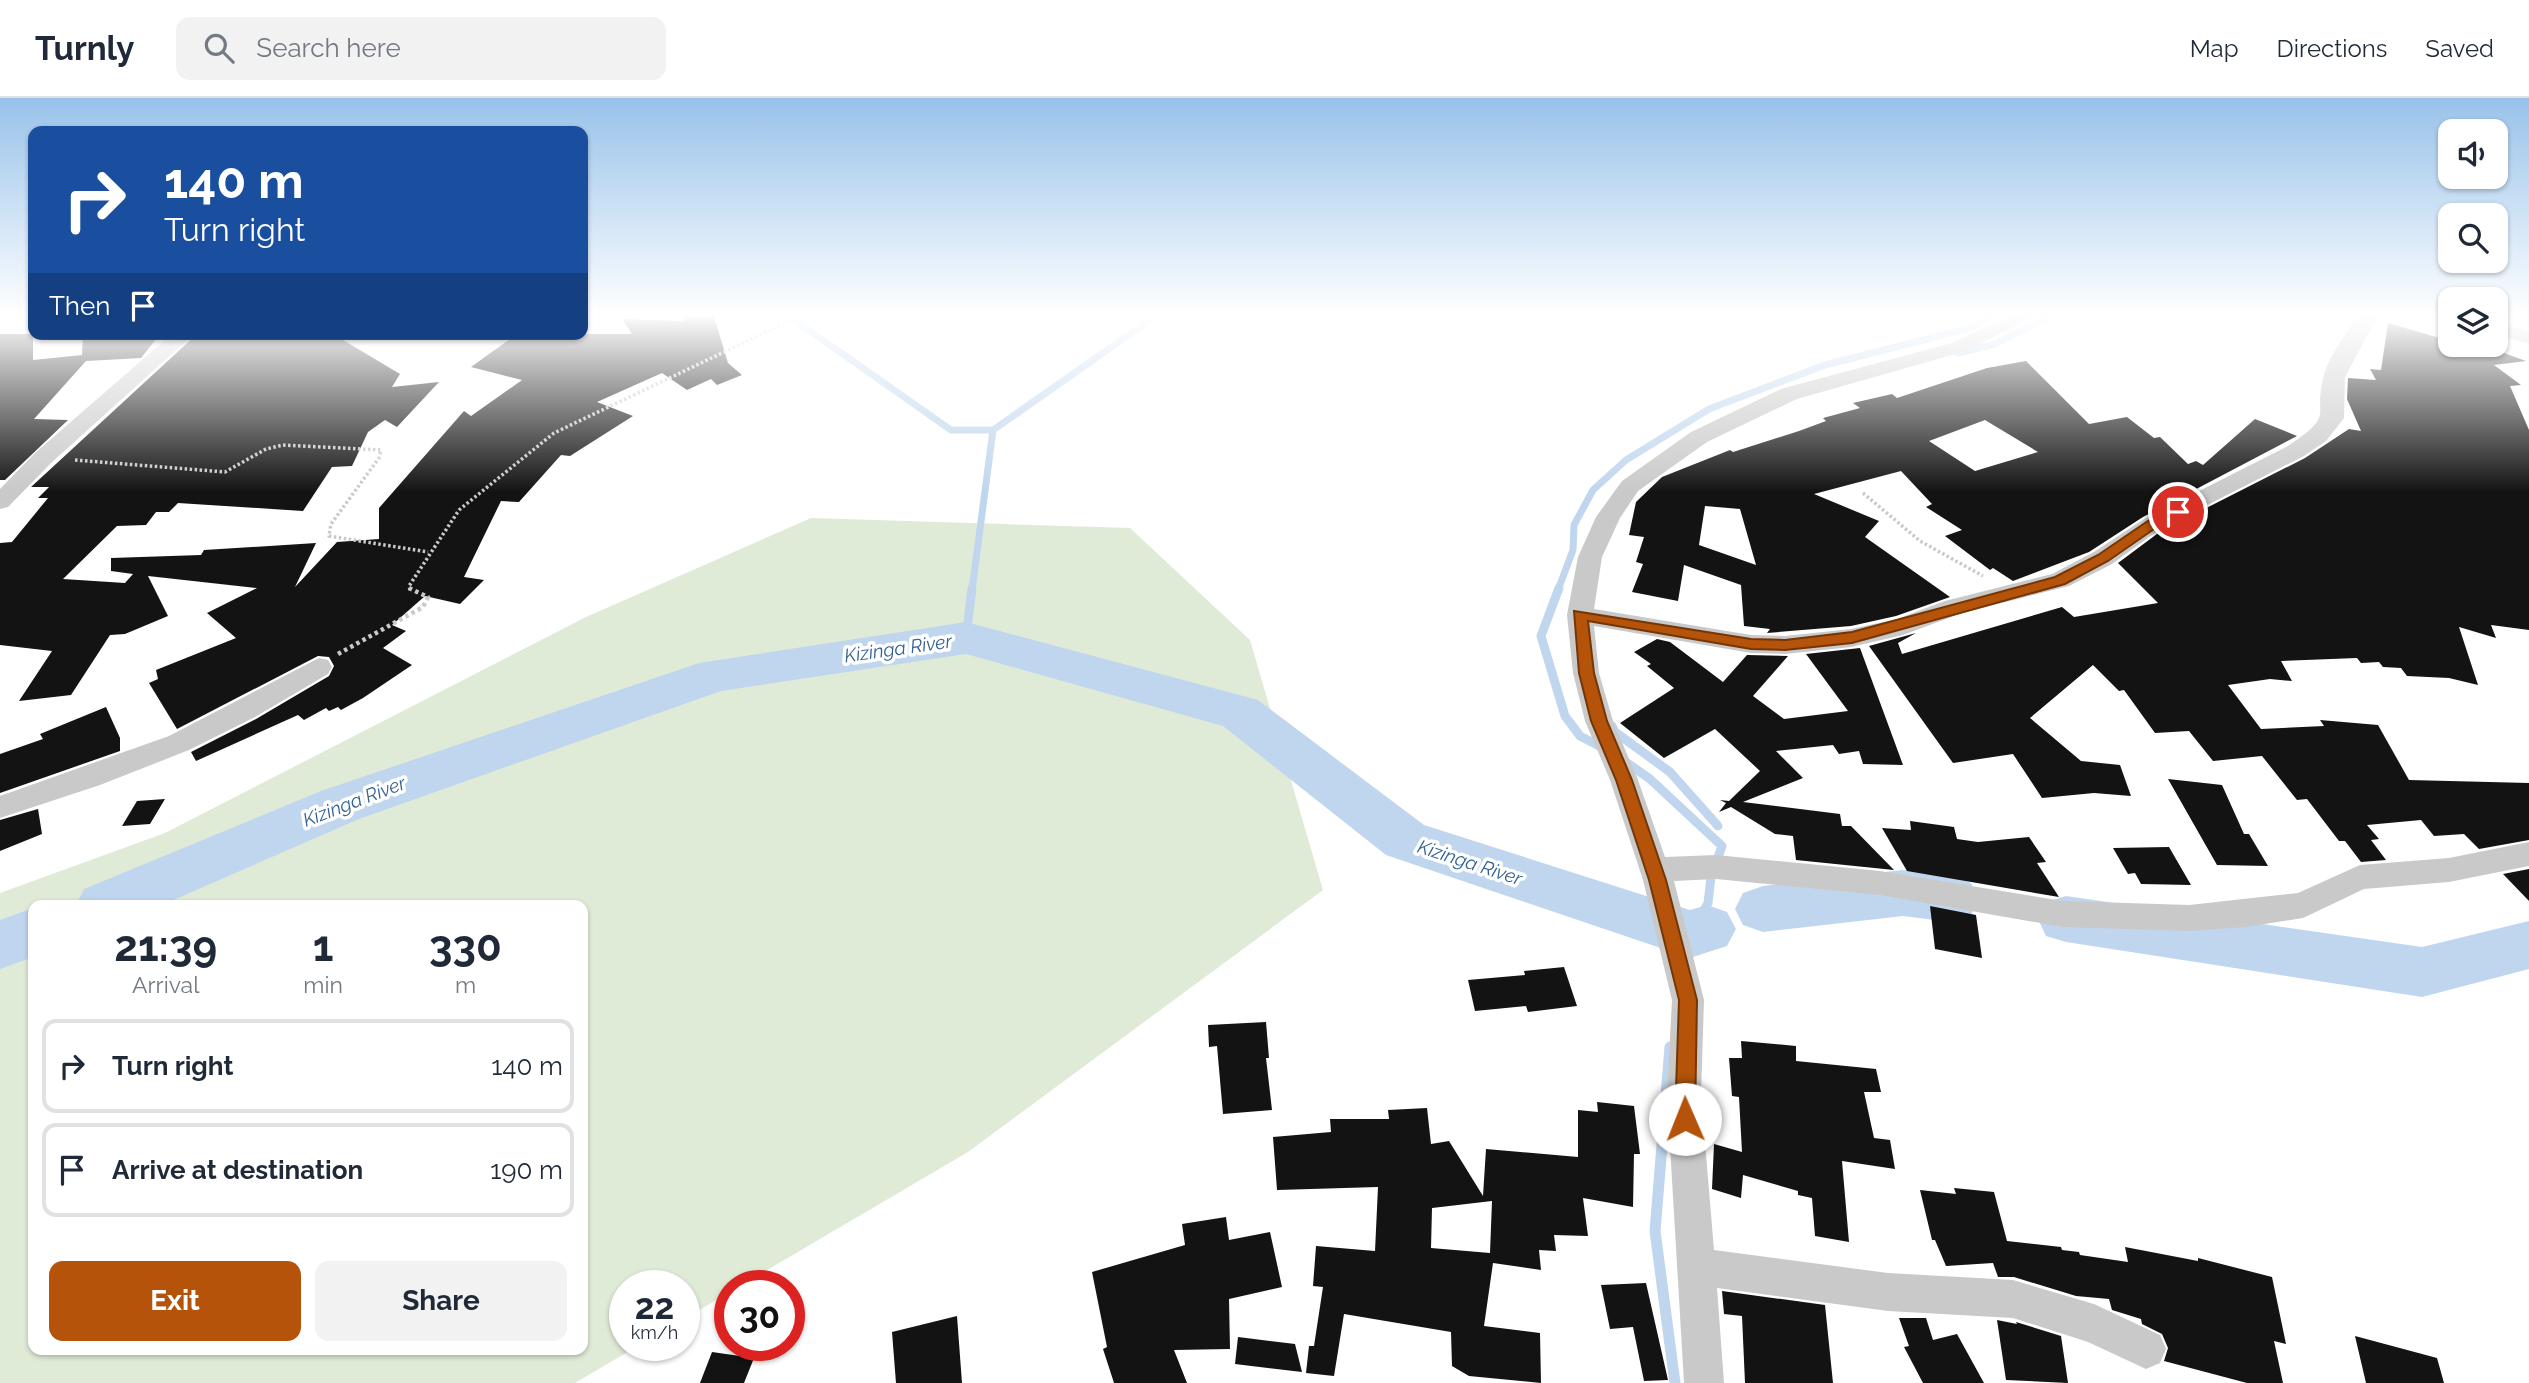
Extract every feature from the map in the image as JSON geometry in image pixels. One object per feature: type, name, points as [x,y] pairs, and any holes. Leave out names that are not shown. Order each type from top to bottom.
[{"type":"street","points":[[0,502],[43,458],[140,373]]},
{"type":"street","points":[[1704,1383],[1684,1095],[1688,1000],[1655,875],[1624,780],[1599,721],[1586,673],[1580,615],[1590,557],[1608,517],[1630,486],[1699,437],[1788,394],[1865,373]]},
{"type":"street","points":[[1580,615],[1751,644],[1785,645],[1852,638],[1903,626],[2060,580],[2152,524],[2296,451],[2318,436],[2333,418],[2335,373]]},
{"type":"street","points":[[0,807],[64,787],[234,717],[319,667]]},
{"type":"street","points":[[1655,875],[1716,866],[1880,883],[2063,914],[2189,918],[2246,914],[2303,905],[2360,877],[2449,870],[2529,854]]},
{"type":"street","points":[[1694,1266],[1888,1292],[2013,1299],[2094,1324],[2146,1349]]},
{"type":"path","points":[[319,667],[423,607],[428,597],[410,591],[410,586],[428,552],[459,510],[554,433],[680,373]]},
{"type":"path","points":[[43,458],[119,461],[225,472],[239,468],[260,452],[283,445],[381,450],[379,458],[331,524],[329,536],[428,552]]},
{"type":"path","points":[[1863,493],[1920,541],[2012,592]]},
{"type":"green space","points":[[811,518],[1130,528],[1250,640],[1323,890],[968,1152],[767,1270],[714,1270],[714,1301],[700,1310],[700,1270],[609,1270],[609,1361],[612,1361],[575,1383],[0,1383],[0,893],[165,833],[586,617]]},
{"type":"building","points":[[0,373],[75,373],[34,419],[68,420],[5,480],[0,480]]},
{"type":"building","points":[[155,373],[398,373],[392,387],[439,382],[397,427],[385,420],[368,432],[352,466],[332,467],[303,511],[178,503],[169,512],[156,512],[146,525],[117,526],[63,579],[125,583],[133,574],[111,571],[111,558],[201,555],[204,550],[316,543],[295,587],[337,542],[379,539],[379,508],[464,411],[471,416],[522,380],[494,373],[740,373],[742,375],[717,385],[711,379],[687,390],[662,373],[597,402],[633,416],[570,456],[561,455],[519,502],[501,501],[464,577],[484,580],[460,604],[425,596],[392,625],[406,631],[383,648],[412,665],[341,710],[338,707],[329,711],[326,708],[304,720],[298,715],[196,761],[191,752],[256,719],[329,676],[334,666],[329,657],[318,656],[177,729],[149,683],[158,679],[156,670],[236,638],[207,613],[257,588],[148,576],[168,616],[125,634],[110,635],[71,695],[19,701],[52,651],[0,645],[0,543],[12,542],[48,498],[38,498],[49,487],[31,487]]},
{"type":"building","points":[[1972,373],[2038,373],[2089,424],[2127,417],[2154,438],[2160,437],[2188,464],[2196,461],[2203,465],[2255,419],[2297,436],[2143,517],[2089,552],[2013,581],[1993,568],[1990,570],[1945,536],[1962,530],[1926,507],[1932,504],[1901,471],[1814,494],[1879,521],[1865,537],[1950,597],[1896,616],[1851,626],[1767,633],[1770,629],[1744,626],[1741,585],[1684,565],[1678,601],[1632,592],[1643,564],[1636,562],[1644,537],[1629,535],[1636,502],[1662,477],[1730,450],[1733,452],[1799,431],[1826,421],[1823,418],[1860,408],[1853,403],[1892,394],[1897,398]],"holes":[[[1985,420],[2038,452],[1975,471],[1929,441]],[[1705,506],[1740,509],[1756,565],[1699,545]]]},
{"type":"building","points":[[2372,373],[2505,373],[2521,385],[2510,386],[2529,430],[2529,630],[2491,625],[2496,638],[2459,627],[2478,685],[2449,678],[2407,676],[2401,668],[2383,667],[2379,662],[2361,663],[2357,658],[2281,661],[2292,681],[2270,679],[2228,685],[2261,729],[2324,726],[2320,720],[2378,725],[2409,780],[2529,783],[2529,840],[2479,849],[2464,834],[2434,836],[2421,820],[2367,825],[2379,839],[2371,840],[2386,860],[2361,862],[2345,841],[2339,841],[2307,799],[2297,800],[2262,756],[2213,761],[2189,731],[2155,733],[2124,690],[2119,691],[2093,665],[2030,718],[2081,761],[2120,765],[2131,796],[2094,793],[2042,798],[2013,754],[1953,763],[1869,646],[1916,633],[1898,643],[1902,654],[2062,607],[2074,617],[2158,603],[2118,563],[2161,531],[2305,458],[2349,429],[2361,431],[2347,399],[2348,378],[2376,380]]},
{"type":"building","points":[[1657,639],[1670,642],[1723,682],[1747,655],[1788,656],[1753,696],[1784,719],[1848,711],[1806,654],[1860,648],[1903,765],[1863,764],[1859,751],[1839,754],[1833,745],[1776,751],[1803,778],[1743,802],[1840,814],[1842,826],[1851,826],[1894,870],[1796,860],[1793,836],[1775,834],[1731,807],[1719,812],[1726,803],[1720,800],[1729,801],[1760,771],[1715,729],[1664,758],[1620,723],[1674,688],[1647,666],[1651,664],[1634,652]]},
{"type":"building","points":[[106,707],[120,738],[120,751],[0,793],[0,754],[43,739],[40,734]]},
{"type":"building","points":[[2168,779],[2222,785],[2244,834],[2249,834],[2268,866],[2217,865]]},
{"type":"building","points":[[165,799],[150,824],[122,826],[137,801]]},
{"type":"building","points":[[38,809],[42,834],[0,851],[0,820]]},
{"type":"building","points":[[1910,821],[1954,827],[1957,839],[1978,842],[2029,837],[2046,862],[2037,863],[2059,897],[1907,871],[1882,828],[1911,830]]},
{"type":"building","points":[[2169,847],[2191,885],[2141,884],[2135,873],[2128,874],[2113,848]]},
{"type":"building","points":[[2529,869],[2529,901],[2503,874]]},
{"type":"building","points":[[1930,906],[1976,915],[1982,958],[1935,949]]},
{"type":"building","points":[[1564,967],[1577,1006],[1528,1012],[1526,1006],[1475,1011],[1468,980],[1525,975],[1524,971]]},
{"type":"building","points":[[1266,1022],[1269,1058],[1266,1058],[1272,1110],[1223,1114],[1217,1046],[1209,1047],[1208,1025]]},
{"type":"building","points":[[1741,1041],[1796,1046],[1796,1061],[1876,1069],[1881,1092],[1864,1092],[1874,1138],[1890,1140],[1895,1169],[1842,1161],[1849,1242],[1815,1236],[1812,1198],[1798,1195],[1798,1191],[1743,1175],[1741,1198],[1712,1189],[1714,1144],[1742,1152],[1739,1097],[1732,1096],[1729,1058],[1742,1058]]},
{"type":"building","points":[[1597,1102],[1634,1106],[1640,1154],[1634,1154],[1633,1207],[1583,1198],[1588,1236],[1554,1235],[1556,1251],[1539,1250],[1541,1270],[1493,1263],[1484,1326],[1540,1333],[1541,1383],[1469,1376],[1452,1366],[1451,1332],[1344,1314],[1334,1376],[1306,1373],[1309,1346],[1314,1346],[1323,1287],[1313,1286],[1316,1246],[1375,1251],[1378,1187],[1277,1190],[1273,1137],[1331,1132],[1330,1119],[1389,1119],[1388,1110],[1427,1108],[1431,1144],[1449,1141],[1483,1196],[1486,1149],[1578,1157],[1578,1110],[1598,1112]],"holes":[[[1492,1201],[1490,1253],[1431,1248],[1432,1208]]]},
{"type":"building","points":[[1954,1188],[1994,1192],[2007,1241],[2061,1247],[2062,1250],[2079,1252],[2080,1255],[2128,1262],[2125,1247],[2198,1261],[2198,1258],[2272,1277],[2286,1344],[2274,1341],[2283,1383],[2247,1383],[2164,1361],[2168,1348],[2162,1334],[2142,1324],[2141,1319],[2112,1310],[2109,1299],[2076,1296],[2014,1277],[1998,1277],[1993,1263],[1946,1266],[1935,1240],[1932,1240],[1920,1190],[1956,1194]]},
{"type":"building","points":[[1226,1217],[1229,1240],[1270,1232],[1282,1287],[1229,1299],[1230,1349],[1174,1350],[1187,1383],[1114,1383],[1103,1349],[1107,1347],[1092,1272],[1185,1245],[1182,1224]]},
{"type":"building","points":[[1646,1283],[1668,1380],[1644,1381],[1633,1327],[1610,1329],[1601,1285]]},
{"type":"building","points":[[1722,1291],[1825,1305],[1833,1383],[1745,1383],[1742,1316],[1724,1314]]},
{"type":"building","points":[[957,1316],[962,1383],[896,1383],[892,1332]]},
{"type":"building","points":[[1899,1318],[1926,1318],[1933,1340],[1957,1334],[1984,1383],[1923,1383],[1904,1347],[1909,1346]]},
{"type":"building","points":[[1997,1320],[2017,1324],[2016,1322],[2061,1336],[2068,1383],[2006,1380]]},
{"type":"building","points":[[2355,1336],[2437,1358],[2444,1383],[2366,1383]]},
{"type":"building","points":[[1238,1337],[1295,1344],[1302,1372],[1235,1364]]},
{"type":"building","points":[[712,1352],[714,1361],[753,1361],[744,1383],[700,1383]]},
{"type":"waterway","points":[[870,373],[951,430],[993,430]]},
{"type":"waterway","points":[[993,430],[1074,373]]},
{"type":"waterway","points":[[1558,590],[1573,550],[1574,525],[1593,490],[1626,460],[1709,409],[1804,373]]},
{"type":"waterway","points":[[972,590],[993,430]]},
{"type":"waterway","points":[[966,638],[972,588]]},
{"type":"waterway","points":[[1559,588],[1541,636],[1565,716],[1580,736],[1605,749]]},
{"type":"waterway","name":"Kizinga River","points":[[116,900],[340,805],[716,675],[966,638],[1240,713],[1405,840],[1690,934],[1707,929]]},
{"type":"waterway","points":[[1612,726],[1615,732],[1670,772],[1718,826]]},
{"type":"waterway","points":[[1623,760],[1650,779],[1722,846],[1711,877],[1708,903],[1688,940]]},
{"type":"waterway","points":[[1763,909],[1903,893],[1951,899]]},
{"type":"waterway","points":[[2066,919],[2422,972],[2529,945]]},
{"type":"waterway","name":"Kizinga River","points":[[0,945],[28,934]]},
{"type":"waterway","points":[[1685,951],[1689,939]]},
{"type":"waterway","points":[[1670,1047],[1655,1231],[1675,1383]]},
{"type":"route","points":[[1685,1119],[1688,1000],[1658,880],[1624,780],[1599,721],[1586,673],[1580,615],[1678,629],[1751,644],[1785,645],[1852,638],[1903,626],[1954,607],[2060,580],[2103,558],[2152,524],[2178,512]]}]
